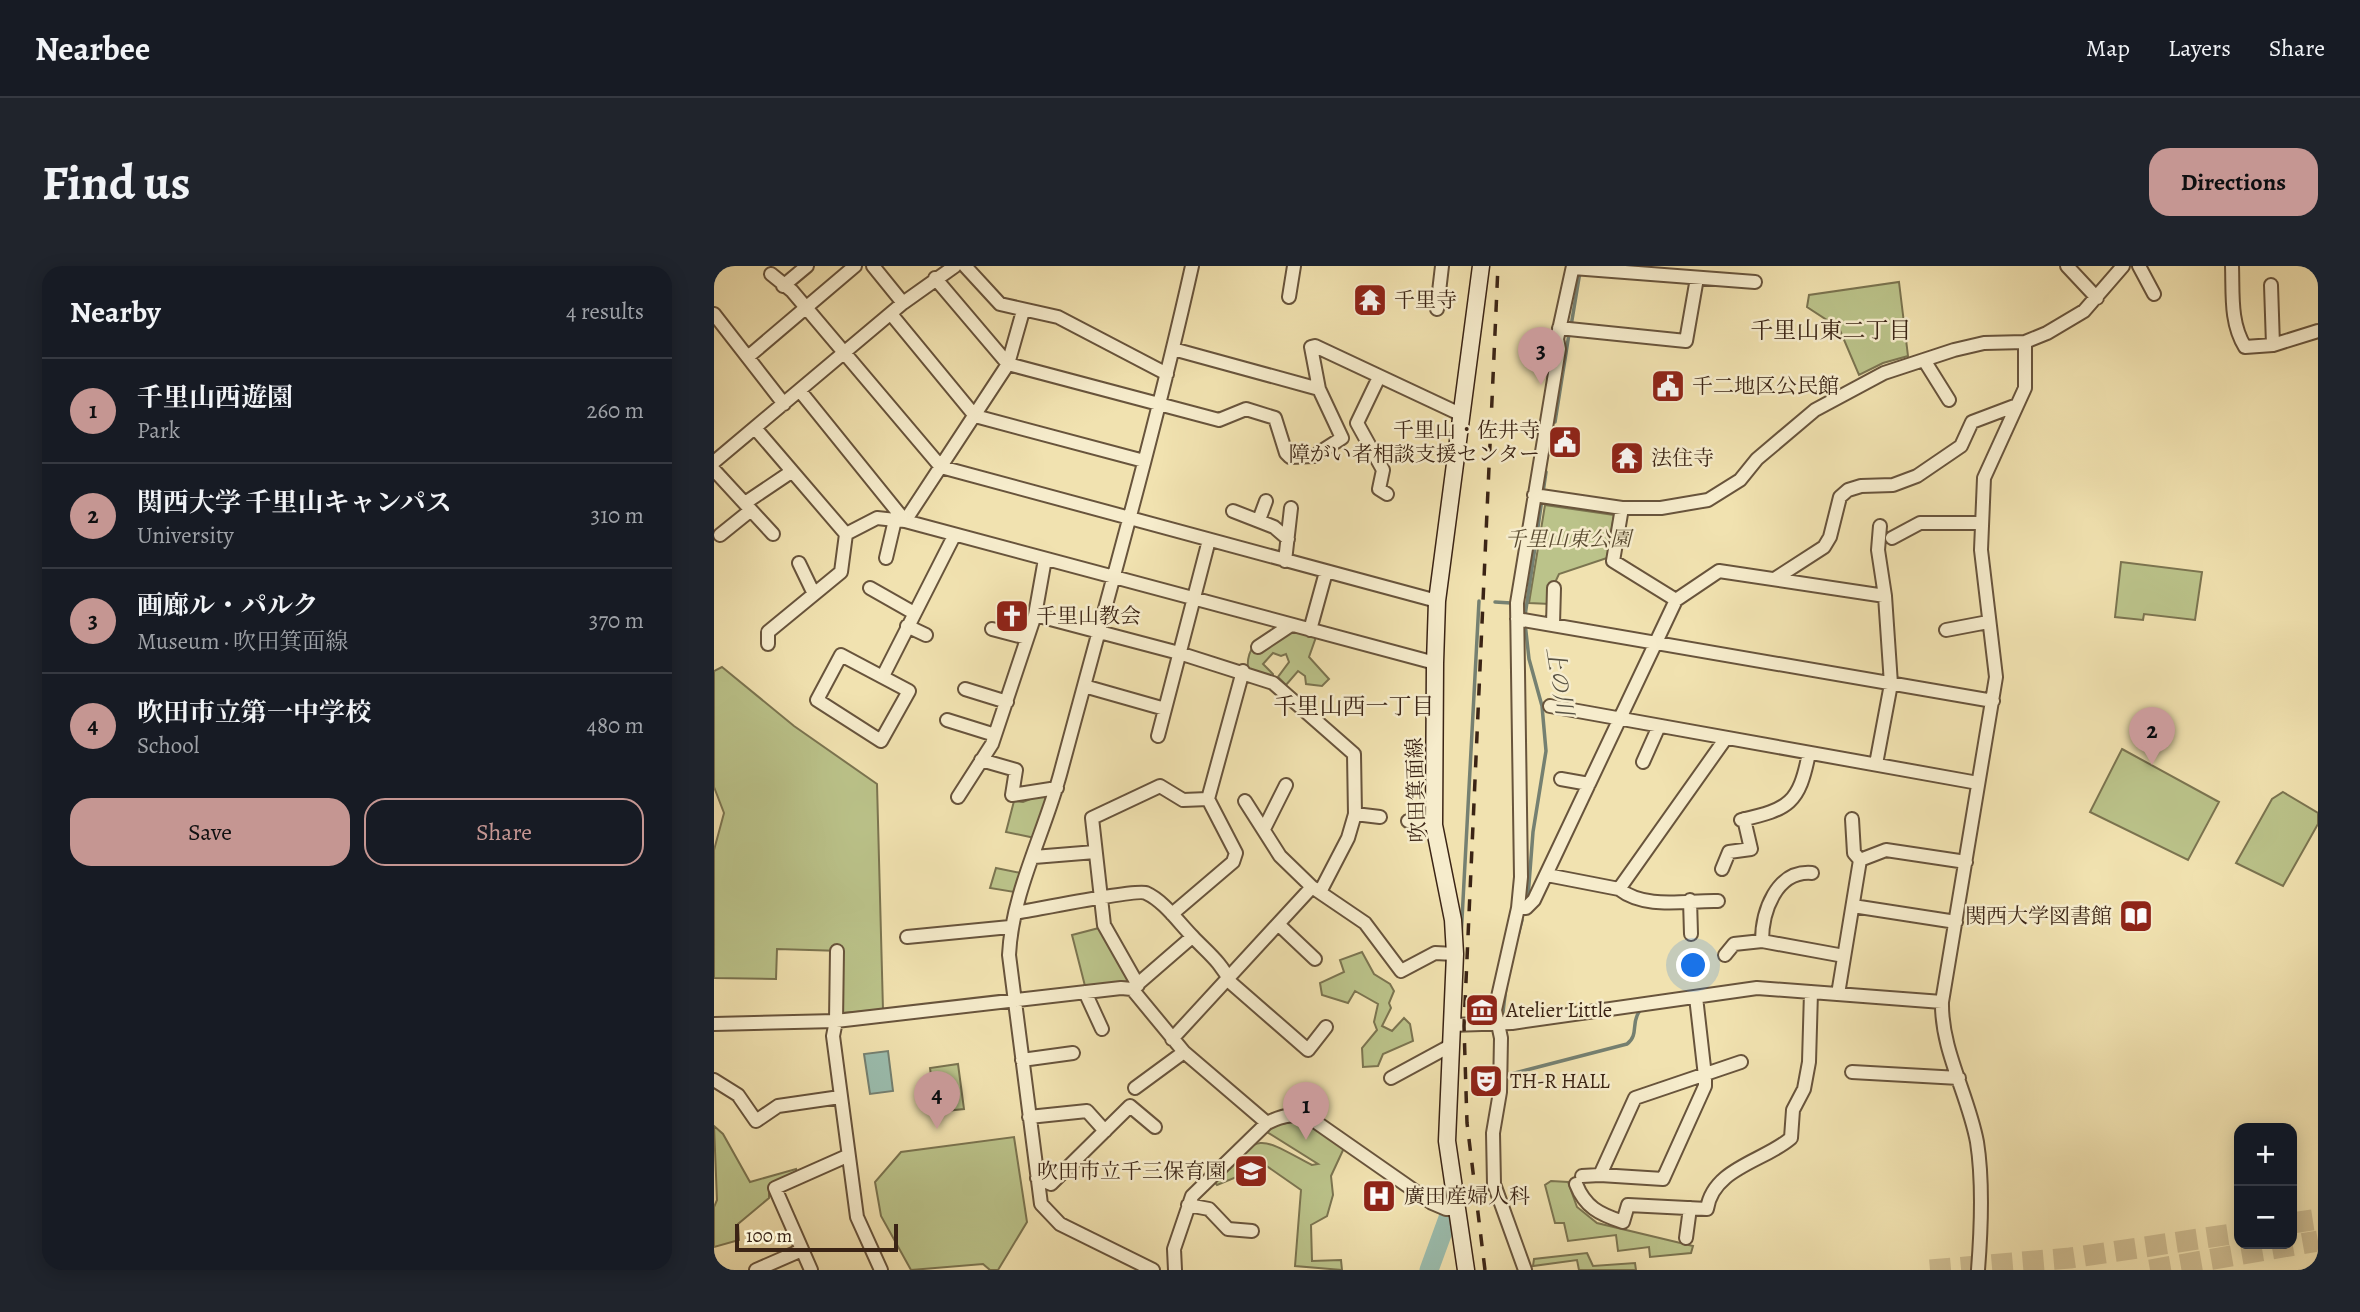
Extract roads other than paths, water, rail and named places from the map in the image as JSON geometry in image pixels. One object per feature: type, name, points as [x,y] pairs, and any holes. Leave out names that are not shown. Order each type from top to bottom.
[{"type":"main road","name":"吹田箕面線","points":[[1466,1270],[1447,1141],[1455,954],[1453,920],[1434,825],[1436,663],[1437,601],[1481,266]]},
{"type":"street","points":[[783,286],[807,266]]},
{"type":"street","points":[[749,356],[855,266]]},
{"type":"street","points":[[873,266],[903,303]]},
{"type":"street","points":[[714,463],[903,303],[955,266]]},
{"type":"street","points":[[965,266],[1000,304],[1058,317],[1167,374]]},
{"type":"street","points":[[1153,1270],[1060,1224],[1041,1204],[1013,1000],[1009,955],[1010,927],[1057,788],[1167,374],[1192,266]]},
{"type":"street","points":[[1289,297],[1294,266]]},
{"type":"street","points":[[1437,309],[1442,266]]},
{"type":"street","points":[[2067,266],[2097,298]]},
{"type":"street","points":[[1540,496],[1622,508],[1661,508],[1708,500],[1740,480],[1757,459],[1815,410],[1884,373],[1984,343],[2025,342],[2047,333],[2084,311],[2123,266]]},
{"type":"street","points":[[2139,266],[2154,295]]},
{"type":"street","points":[[2232,266],[2233,310],[2239,337],[2245,347],[2273,345],[2318,331]]},
{"type":"street","points":[[1525,1270],[1494,1184],[1493,1133],[1500,1092],[1501,1038],[1495,1010],[1518,908],[1521,871],[1523,620],[1520,583],[1540,496],[1559,349],[1566,329],[1577,267],[1755,282]]},
{"type":"street","points":[[771,274],[806,307],[941,467],[1437,601]]},
{"type":"street","points":[[935,278],[1008,364],[1219,421],[1246,409],[1275,418],[1286,453],[1290,457],[1314,456],[1342,438],[1319,389],[1311,347],[1315,346],[1460,414]]},
{"type":"street","points":[[1566,329],[1686,341],[1697,278]]},
{"type":"street","points":[[2272,285],[2273,345]]},
{"type":"street","points":[[886,558],[900,521],[941,467],[1008,364],[1023,311]]},
{"type":"street","points":[[714,314],[785,404]]},
{"type":"street","points":[[891,314],[975,416],[1144,461]]},
{"type":"street","points":[[1978,1270],[1980,1244],[1977,1143],[1944,1032],[1941,1002],[1996,677],[1988,622],[1981,523],[1984,478],[2025,388],[2025,342]]},
{"type":"street","points":[[1173,349],[1319,389]]},
{"type":"street","points":[[1924,360],[1949,400]]},
{"type":"street","points":[[1380,377],[1357,423],[1383,470],[1379,489],[1387,494]]},
{"type":"street","points":[[800,391],[900,521]]},
{"type":"street","points":[[1776,578],[1824,547],[1830,537],[1840,497],[1847,490],[1861,486],[1893,485],[1917,477],[1961,446],[1972,422],[2017,405]]},
{"type":"street","points":[[755,428],[846,534],[841,572],[813,592],[768,632],[768,644]]},
{"type":"street","points":[[714,470],[773,534]]},
{"type":"street","points":[[720,535],[748,507],[791,472]]},
{"type":"street","points":[[1258,520],[1265,501]]},
{"type":"street","points":[[1285,561],[1291,508]]},
{"type":"street","points":[[1622,508],[1613,561],[1676,600]]},
{"type":"street","points":[[1233,511],[1274,527],[1288,539]]},
{"type":"street","points":[[1892,538],[1932,517],[1981,523]]},
{"type":"street","points":[[846,534],[877,518],[900,521],[1436,663]]},
{"type":"street","points":[[1876,764],[1891,684],[1885,596],[1878,550],[1880,526]]},
{"type":"street","points":[[883,676],[954,536]]},
{"type":"street","points":[[1158,736],[1209,540]]},
{"type":"street","points":[[958,797],[995,735],[1035,615],[1045,559]]},
{"type":"street","points":[[799,564],[813,592]]},
{"type":"street","points":[[1518,908],[1532,903],[1547,875],[1676,600],[1719,571],[1885,596]]},
{"type":"street","points":[[1310,630],[1326,572]]},
{"type":"street","points":[[870,588],[914,612]]},
{"type":"street","points":[[1553,624],[1554,588]]},
{"type":"street","points":[[1035,615],[1243,671],[1284,690],[1354,754],[1355,814],[1349,838],[1316,889],[1228,976],[1172,1039]]},
{"type":"street","points":[[1523,620],[1993,701]]},
{"type":"street","points":[[1945,629],[1988,622]]},
{"type":"street","points":[[1258,647],[1291,625]]},
{"type":"street","points":[[907,626],[926,635]]},
{"type":"street","points":[[992,629],[1027,638]]},
{"type":"street","points":[[841,655],[883,676],[909,691],[881,741],[817,700],[841,655]]},
{"type":"street","points":[[1172,914],[1233,862],[1236,853],[1208,799],[1243,671]]},
{"type":"street","points":[[1084,686],[1165,709]]},
{"type":"street","points":[[965,689],[1007,702]]},
{"type":"street","points":[[1550,706],[1978,783]]},
{"type":"street","points":[[947,720],[995,735]]},
{"type":"street","points":[[1643,762],[1659,726]]},
{"type":"street","points":[[1619,889],[1726,738]]},
{"type":"street","points":[[1722,869],[1729,852],[1751,849],[1742,820],[1784,809],[1804,781],[1809,753]]},
{"type":"street","points":[[981,760],[1016,770],[1012,795],[1057,788]]},
{"type":"street","points":[[1561,779],[1589,785]]},
{"type":"street","points":[[1265,829],[1286,785]]},
{"type":"street","points":[[1208,799],[1183,800],[1160,786],[1092,818],[1104,925],[1135,987],[1172,1039],[1267,1123]]},
{"type":"street","points":[[1245,801],[1280,856],[1316,889],[1365,923],[1401,971],[1435,953],[1455,954]]},
{"type":"street","points":[[1355,814],[1380,817]]},
{"type":"street","points":[[1838,994],[1860,860],[1854,853],[1852,819]]},
{"type":"street","points":[[1408,821],[1434,825]]},
{"type":"street","points":[[1860,860],[1886,850],[1966,862]]},
{"type":"street","points":[[1034,857],[1095,852]]},
{"type":"street","points":[[1762,941],[1762,920],[1787,874],[1812,873]]},
{"type":"street","points":[[1547,875],[1619,889],[1630,897],[1650,902],[1718,901]]},
{"type":"street","points":[[1015,913],[1101,900],[1121,891],[1145,892],[1172,914],[1228,976],[1308,1050],[1326,1027]]},
{"type":"street","points":[[1690,900],[1691,934]]},
{"type":"street","points":[[1853,906],[1956,922]]},
{"type":"street","points":[[1278,924],[1315,959]]},
{"type":"street","points":[[914,932],[1010,927]]},
{"type":"street","points":[[714,1024],[836,1021],[1135,987],[1192,937]]},
{"type":"street","points":[[1725,955],[1734,944],[1762,941],[1844,956]]},
{"type":"street","points":[[837,951],[836,1021],[833,1036],[847,1156],[857,1217],[881,1270]]},
{"type":"street","points":[[1451,1025],[1498,1024],[1757,988],[1941,1002]]},
{"type":"street","points":[[1084,992],[1102,1029]]},
{"type":"street","points":[[1696,997],[1705,1086],[1663,1179],[1600,1175],[1579,1180],[1583,1200],[1602,1215],[1623,1222],[1628,1205],[1707,1209],[1709,1198],[1737,1168],[1781,1146],[1791,1138],[1793,1110],[1804,1089],[1809,1062],[1811,992]]},
{"type":"street","points":[[1391,1078],[1450,1046]]},
{"type":"street","points":[[1137,1081],[1184,1052]]},
{"type":"street","points":[[1021,1060],[1073,1053]]},
{"type":"street","points":[[1600,1175],[1635,1098],[1741,1062]]},
{"type":"street","points":[[1852,1072],[1959,1078]]},
{"type":"street","points":[[714,1080],[738,1095],[756,1121],[778,1106],[840,1097]]},
{"type":"street","points":[[1037,1178],[1051,1184],[1130,1106],[1155,1127]]},
{"type":"street","points":[[1029,1117],[1087,1111],[1105,1131]]},
{"type":"street","points":[[1175,1270],[1174,1249],[1192,1196],[1267,1123],[1282,1116],[1297,1114],[1313,1120],[1433,1203],[1446,1209],[1457,1209]]},
{"type":"street","points":[[811,1270],[775,1188],[847,1156]]},
{"type":"street","points":[[1188,1205],[1209,1209],[1228,1229],[1252,1231]]},
{"type":"street","points":[[1686,1238],[1690,1208]]},
{"type":"street","points":[[756,1270],[802,1250]]},
{"type":"waterway","name":"上の川","points":[[1571,326],[1580,272]]},
{"type":"waterway","name":"上の川","points":[[1555,422],[1569,334]]},
{"type":"waterway","name":"上の川","points":[[1525,616],[1546,472]]},
{"type":"waterway","points":[[1461,938],[1479,601]]},
{"type":"waterway","points":[[1495,602],[1511,603]]},
{"type":"waterway","name":"上の川","points":[[1525,623],[1529,659],[1542,706],[1546,751],[1533,832],[1528,897]]},
{"type":"waterway","name":"上の川","points":[[1518,935],[1522,920]]},
{"type":"waterway","name":"上の川","points":[[1503,1012],[1506,987]]},
{"type":"waterway","points":[[1511,1074],[1627,1044],[1633,1037],[1639,1012]]},
{"type":"waterway","name":"上の川","points":[[1429,1270],[1448,1218]]},
{"type":"tunnel","points":[[2297,1222],[2318,1219]]},
{"type":"tunnel","points":[[1930,1270],[2070,1258],[2234,1234]]},
{"type":"tunnel","points":[[2150,1270],[2318,1241]]},
{"type":"railway","points":[[1485,1270],[1467,1123],[1464,1026],[1498,266]]},
{"type":"place","name":"千里寺","points":[[1370,300]]},
{"type":"place","name":"画廊ル・パルク","points":[[1541,385]]},
{"type":"place","name":"千二地区公民館","points":[[1668,386]]},
{"type":"place","name":"千里山・佐井寺 障がい者相談支援センター","points":[[1565,442]]},
{"type":"place","name":"法住寺","points":[[1627,458]]},
{"type":"place","name":"千里山教会","points":[[1012,616]]},
{"type":"place","name":"関西大学 千里山キャンパス","points":[[2152,765]]},
{"type":"place","name":"関西大学図書館","points":[[2136,916]]},
{"type":"place","name":"Atelier Little","points":[[1482,1010]]},
{"type":"place","name":"TH-R HALL","points":[[1486,1081]]},
{"type":"place","name":"吹田市立第一中学校","points":[[937,1129]]},
{"type":"place","name":"千里山西遊園","points":[[1306,1140]]},
{"type":"place","name":"吹田市立千三保育園","points":[[1251,1171]]},
{"type":"place","name":"廣田産婦人科","points":[[1379,1196]]},
{"type":"district","name":"千里山東二丁目","points":[[1831,330]]},
{"type":"district","name":"千里山西一丁目","points":[[1354,706]]},
{"type":"park label","name":"千里山東公園","points":[[1568,539]]}]
